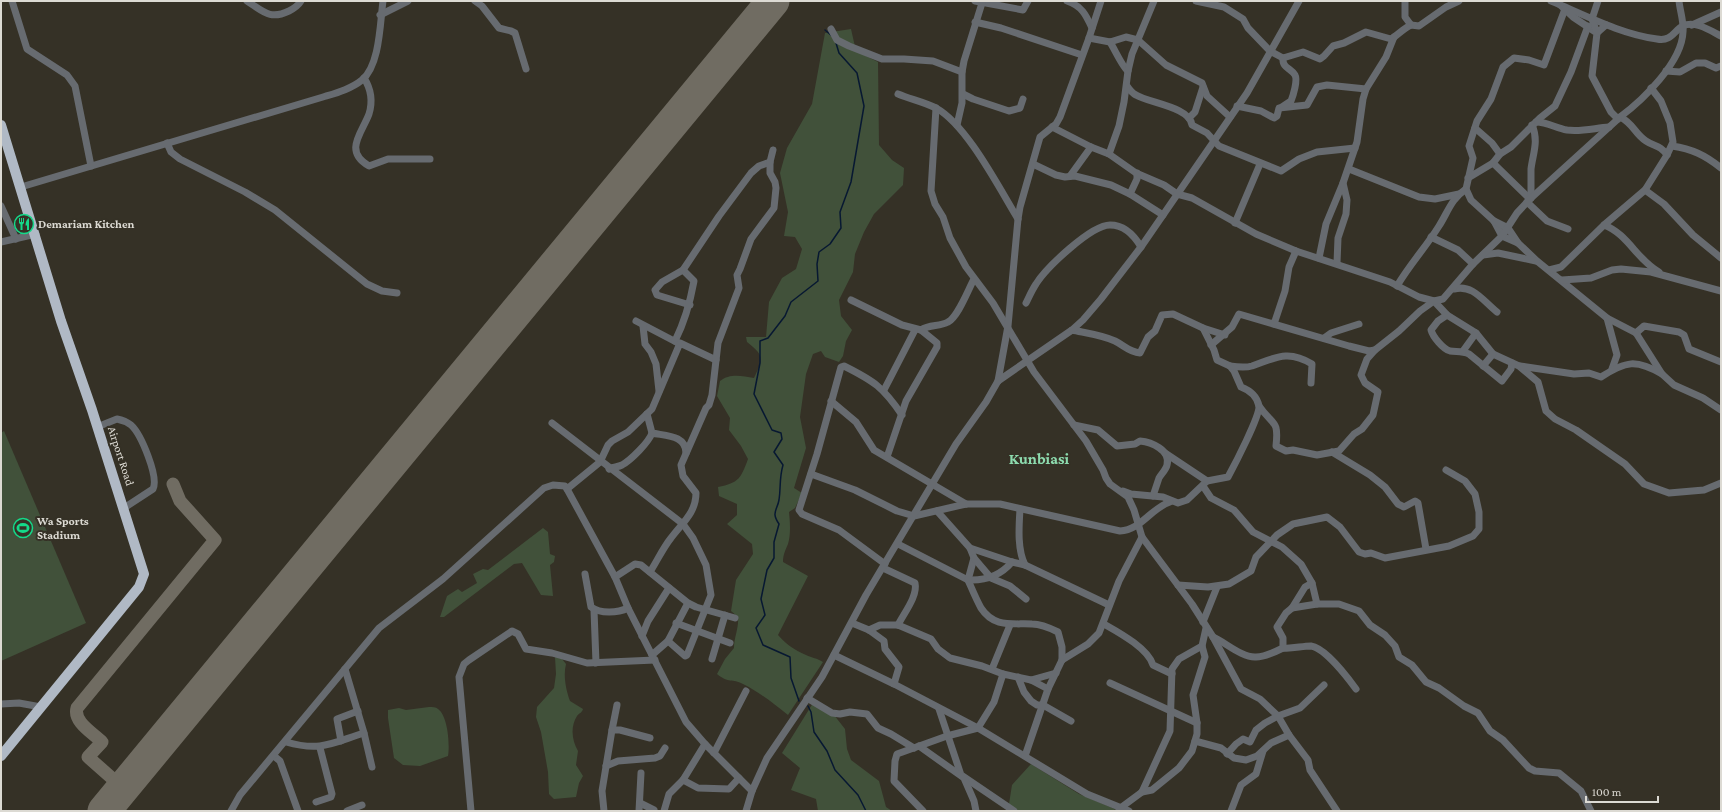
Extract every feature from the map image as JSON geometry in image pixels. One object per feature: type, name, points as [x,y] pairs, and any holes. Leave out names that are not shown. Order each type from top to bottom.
[{"type":"highway","name":"Airport Road","points":[[1,125],[36,234],[61,321],[98,427],[143,568],[142,581],[1,756]]},
{"type":"street","points":[[12,1],[27,49],[67,75],[75,86],[91,166]]},
{"type":"street","points":[[247,1],[274,16],[279,16],[298,6],[302,1]]},
{"type":"street","points":[[21,187],[343,90],[364,78],[369,73],[376,51],[383,1]]},
{"type":"street","points":[[380,15],[408,1]]},
{"type":"street","points":[[475,1],[482,6],[499,28],[514,32],[526,69]]},
{"type":"street","points":[[957,125],[963,94],[962,72],[975,22],[978,2],[1000,4],[1023,10],[1028,1]]},
{"type":"street","points":[[1067,1],[1075,3],[1083,10],[1092,28]]},
{"type":"street","points":[[746,811],[752,791],[767,758],[806,698],[822,677],[884,566],[956,444],[986,402],[998,381],[1008,326],[1018,218],[1040,137],[1052,127],[1060,117],[1101,1]]},
{"type":"street","points":[[1109,154],[1119,126],[1127,86],[1128,71],[1138,40],[1154,1]]},
{"type":"street","points":[[1196,1],[1223,4],[1243,19],[1248,28],[1270,51],[1283,58],[1303,52],[1320,58],[1324,56],[1333,46],[1344,43],[1366,32],[1388,39],[1399,35],[1406,27],[1412,25],[1419,26],[1440,11],[1458,1]]},
{"type":"street","points":[[998,381],[1072,330],[1097,304],[1142,247],[1238,106],[1299,1]]},
{"type":"street","points":[[1405,1],[1405,17],[1412,25]]},
{"type":"street","points":[[1551,1],[1606,25],[1659,40],[1674,35],[1683,26],[1691,25],[1705,27],[1721,36]]},
{"type":"street","points":[[1598,1],[1592,19],[1597,33],[1592,76],[1611,112],[1619,118],[1630,122],[1641,138],[1663,148],[1667,155]]},
{"type":"street","points":[[1052,127],[1091,147],[1109,154],[1137,173],[1164,184],[1178,194],[1192,198],[1256,234],[1397,286],[1419,297],[1434,301],[1443,300],[1473,264],[1502,236],[1529,200],[1636,104],[1666,71],[1679,52],[1684,33],[1679,1]]},
{"type":"street","points":[[1557,3],[1566,9],[1573,17],[1597,33]]},
{"type":"street","points":[[1566,9],[1544,65],[1529,60],[1514,58],[1505,65],[1501,71],[1491,99],[1477,121],[1469,146],[1473,158],[1466,189],[1472,200],[1494,221],[1508,228],[1518,243],[1537,261],[1607,318],[1636,333],[1662,374],[1674,385],[1703,398],[1721,410]]},
{"type":"street","points":[[1691,25],[1721,12]]},
{"type":"street","points":[[975,22],[1001,28],[1082,55]]},
{"type":"street","points":[[1597,33],[1606,25]]},
{"type":"street","points":[[1468,178],[1492,163],[1500,154],[1514,144],[1555,106],[1571,72],[1588,26]]},
{"type":"street","points":[[831,29],[837,40],[882,59],[933,61],[962,72]]},
{"type":"street","points":[[1089,38],[1110,42],[1126,37],[1138,40],[1166,66],[1204,85],[1207,96],[1230,117]]},
{"type":"street","points":[[1319,258],[1326,224],[1349,169],[1355,148],[1366,89],[1386,57],[1394,37]]},
{"type":"street","points":[[1110,42],[1119,56],[1122,66],[1128,71]]},
{"type":"street","points":[[1238,106],[1260,111],[1274,118],[1281,107],[1291,101],[1296,80],[1295,76],[1285,67],[1283,58]]},
{"type":"street","points":[[1666,71],[1680,72],[1696,63],[1705,63],[1716,68],[1721,66]]},
{"type":"street","points":[[364,78],[370,87],[371,95],[369,113],[356,137],[355,146],[362,160],[369,166],[388,159],[430,159]]},
{"type":"street","points":[[1189,118],[1195,112],[1204,85]]},
{"type":"street","points":[[1281,107],[1307,105],[1317,87],[1327,85],[1366,89]]},
{"type":"street","points":[[1127,86],[1134,94],[1163,106],[1174,107],[1189,118],[1192,125],[1214,140],[1219,146],[1260,164],[1281,171],[1299,159],[1317,152],[1355,148]]},
{"type":"street","points":[[1549,270],[1561,267],[1604,225],[1645,190],[1667,155],[1672,146],[1673,138],[1670,123],[1660,101],[1651,88]]},
{"type":"street","points":[[898,94],[936,108],[957,125],[981,157],[1018,218]]},
{"type":"street","points":[[963,94],[973,99],[1009,111],[1020,108],[1023,99]]},
{"type":"street","points":[[936,108],[931,191],[932,198],[943,217],[950,238],[974,279],[994,303],[1027,360],[1096,458],[1110,484],[1131,494],[1154,496],[1170,502],[1178,503],[1187,500],[1205,484],[1228,477],[1252,428],[1259,406]]},
{"type":"street","points":[[1534,124],[1546,122],[1567,130],[1609,127]]},
{"type":"street","points":[[1529,200],[1531,169],[1537,143],[1534,124]]},
{"type":"street","points":[[1475,128],[1492,143],[1500,154]]},
{"type":"street","points":[[167,143],[171,152],[180,159],[245,192],[275,210],[367,284],[382,290],[397,293]]},
{"type":"street","points":[[1672,146],[1690,148],[1706,156],[1721,168]]},
{"type":"street","points":[[1070,176],[1091,147]]},
{"type":"street","points":[[650,572],[671,538],[691,514],[696,496],[695,490],[686,480],[681,465],[706,408],[710,405],[714,384],[718,343],[739,288],[738,275],[740,269],[751,239],[774,208],[776,188],[775,182],[770,173],[770,162],[774,150]]},
{"type":"street","points":[[690,305],[655,292],[655,290],[662,282],[684,270],[737,191],[759,166],[770,162]]},
{"type":"street","points":[[1492,163],[1529,200],[1547,221],[1568,230]]},
{"type":"street","points":[[1033,164],[1056,175],[1070,176],[1111,185],[1130,194],[1163,215]]},
{"type":"street","points":[[1235,223],[1260,164]]},
{"type":"street","points":[[1349,169],[1418,197],[1435,199],[1459,194]]},
{"type":"street","points":[[1130,194],[1137,179],[1137,173]]},
{"type":"street","points":[[1337,263],[1338,238],[1346,214],[1347,200],[1343,183]]},
{"type":"street","points":[[1397,286],[1413,260],[1440,226],[1448,208],[1459,194],[1466,189]]},
{"type":"street","points":[[1645,190],[1664,204],[1693,235],[1721,258]]},
{"type":"street","points":[[1,206],[16,239]]},
{"type":"street","points":[[1494,221],[1502,236],[1518,243]]},
{"type":"street","points":[[1026,303],[1036,283],[1054,263],[1093,230],[1108,225],[1117,226],[1136,237],[1142,247]]},
{"type":"street","points":[[1604,225],[1618,232],[1652,268],[1668,276]]},
{"type":"street","points":[[1,242],[36,234]]},
{"type":"street","points":[[1431,237],[1458,250],[1473,264]]},
{"type":"street","points":[[1274,324],[1285,291],[1289,267],[1296,250]]},
{"type":"street","points":[[1483,255],[1498,253],[1537,261]]},
{"type":"street","points":[[1562,280],[1591,278],[1612,270],[1621,269],[1668,276],[1721,290]]},
{"type":"street","points":[[567,489],[600,462],[608,445],[628,432],[652,409],[690,305],[694,281],[684,270]]},
{"type":"street","points":[[884,390],[918,330],[928,326],[943,324],[954,318],[974,279]]},
{"type":"street","points":[[1453,289],[1462,287],[1470,289],[1497,312]]},
{"type":"street","points":[[851,300],[918,330],[937,343],[937,347],[906,401],[887,457]]},
{"type":"street","points":[[1434,301],[1447,315],[1476,333],[1493,354],[1519,366],[1574,374],[1588,373],[1601,377],[1612,369],[1623,364],[1640,363],[1662,374]]},
{"type":"street","points":[[1230,366],[1240,387],[1251,391],[1259,406],[1268,418],[1275,423],[1278,431],[1276,446],[1286,451],[1293,450],[1317,455],[1338,451],[1354,434],[1362,429],[1373,415],[1378,392],[1365,383],[1361,375],[1367,359],[1375,350],[1399,331],[1412,317],[1434,301]]},
{"type":"street","points":[[1072,330],[1104,337],[1116,342],[1129,351],[1140,353],[1148,337],[1155,331],[1160,319],[1165,314],[1172,314],[1203,328],[1225,335]]},
{"type":"street","points":[[1211,345],[1225,335],[1240,314],[1349,346],[1370,351],[1375,350]]},
{"type":"street","points":[[1447,315],[1438,321],[1431,330],[1433,337],[1447,350],[1463,351],[1502,381],[1512,363]]},
{"type":"street","points":[[1607,318],[1617,355],[1612,369]]},
{"type":"street","points":[[636,321],[643,326],[716,360]]},
{"type":"street","points":[[1324,338],[1331,333],[1358,324]]},
{"type":"street","points":[[643,326],[645,344],[651,352],[656,364],[659,391]]},
{"type":"street","points":[[1636,333],[1644,326],[1680,332],[1684,335],[1689,349],[1721,362]]},
{"type":"street","points":[[1203,328],[1217,360],[1230,366],[1252,366],[1259,362],[1292,355],[1312,364],[1311,383]]},
{"type":"street","points":[[1463,351],[1476,333]]},
{"type":"street","points":[[1483,366],[1493,354]]},
{"type":"street","points":[[898,624],[911,600],[916,587],[915,583],[884,566],[839,530],[799,512],[840,368],[842,366],[865,376],[884,390],[902,415]]},
{"type":"street","points":[[1519,366],[1538,382],[1546,411],[1555,419],[1576,430],[1625,464],[1644,484],[1656,490],[1669,493],[1704,490],[1721,483]]},
{"type":"street","points":[[831,401],[856,422],[874,450],[966,504]]},
{"type":"street","points":[[609,469],[626,462],[649,440],[652,433],[647,414]]},
{"type":"street","points":[[98,427],[117,419],[131,424],[142,442],[155,475],[156,484],[153,489],[124,508]]},
{"type":"street","points":[[552,423],[609,469],[683,524],[700,550],[706,565],[711,587],[711,595],[688,654],[685,656],[668,641]]},
{"type":"street","points":[[1074,425],[1098,430],[1117,446],[1145,442],[1160,448],[1205,484],[1211,498],[1234,510],[1253,532],[1271,541],[1292,555],[1301,564],[1312,583],[1317,604]]},
{"type":"street","points":[[652,433],[680,439],[686,446],[686,453]]},
{"type":"street","points":[[1332,452],[1346,459],[1385,487],[1398,504],[1404,507],[1415,501],[1418,503],[1426,549]]},
{"type":"street","points":[[1154,496],[1160,477],[1168,464],[1168,458],[1165,453]]},
{"type":"street","points":[[1178,585],[1217,587],[1229,584],[1248,574],[1256,557],[1271,541],[1293,524],[1327,517],[1340,526],[1359,552],[1366,554],[1371,553],[1385,558],[1418,553],[1426,549],[1433,550],[1449,546],[1473,536],[1479,529],[1479,512],[1475,494],[1465,480],[1446,470]]},
{"type":"street","points":[[811,474],[855,490],[898,511],[914,516],[966,504],[1000,504],[1113,531],[1126,531],[1138,524],[1160,505],[1170,502]]},
{"type":"street","points":[[231,811],[240,796],[386,622],[443,579],[544,488],[559,485],[567,489],[615,577],[628,608],[686,722],[705,744],[752,791]]},
{"type":"street","points":[[1120,490],[1128,498],[1142,537],[1178,585],[1213,637],[1241,689],[1260,699],[1278,716],[1289,736],[1308,760],[1310,770],[1337,811]]},
{"type":"street","points":[[1154,496],[1160,505]]},
{"type":"street","points":[[1020,509],[1019,527],[1025,565]]},
{"type":"street","points":[[937,511],[970,548],[974,558],[991,578],[1010,586],[1026,599]]},
{"type":"street","points":[[1062,660],[1096,638],[1104,624],[1109,605],[1127,562],[1142,537]]},
{"type":"street","points":[[898,544],[968,580],[979,581],[991,578],[999,574],[1012,562]]},
{"type":"street","points":[[970,548],[1025,565],[1109,605]]},
{"type":"street","points":[[974,558],[968,580],[982,609],[991,618],[1010,625],[1032,624],[1045,626],[1058,632],[1062,647],[1062,660],[1048,689],[1025,756]]},
{"type":"street","points":[[615,577],[635,564],[641,565],[688,603],[735,618]]},
{"type":"street","points":[[585,574],[591,607],[594,610],[596,663]]},
{"type":"street","points":[[1283,648],[1283,638],[1277,627],[1286,613],[1292,608],[1305,587],[1312,583]]},
{"type":"street","points":[[1119,809],[1142,792],[1152,790],[1179,768],[1192,751],[1197,723],[1193,695],[1205,656],[1202,646],[1205,625],[1217,587]]},
{"type":"street","points":[[642,636],[648,621],[669,588]]},
{"type":"street","points":[[471,811],[459,677],[464,664],[512,631],[518,634],[526,649],[552,653],[587,663],[653,657],[668,641],[676,623],[688,603]]},
{"type":"street","points":[[1292,608],[1317,604],[1339,604],[1359,611],[1370,624],[1385,635],[1395,646],[1399,657],[1412,665],[1426,682],[1439,688],[1464,706],[1478,713],[1490,731],[1503,740],[1529,768],[1535,771],[1559,773],[1581,791],[1592,811]]},
{"type":"street","points":[[594,610],[621,612],[628,608]]},
{"type":"street","points":[[712,659],[725,615]]},
{"type":"street","points":[[676,623],[730,643]]},
{"type":"street","points":[[852,623],[869,630],[884,641],[885,649],[899,667],[894,684]]},
{"type":"street","points":[[869,630],[880,625],[898,624],[931,639],[938,649],[950,658],[992,669],[1003,674],[1031,680],[1048,689]]},
{"type":"street","points":[[1104,624],[1121,634],[1145,652],[1151,659],[1152,665],[1172,674]]},
{"type":"street","points":[[992,669],[1010,625]]},
{"type":"street","points":[[1213,637],[1224,642],[1238,652],[1254,658],[1283,648],[1311,646],[1318,649],[1342,671],[1356,689]]},
{"type":"street","points":[[1142,792],[1170,731],[1172,669],[1179,659],[1202,646]]},
{"type":"street","points":[[834,655],[894,684],[939,709],[978,728],[1087,794],[1119,809],[1128,811]]},
{"type":"street","points":[[345,669],[358,711],[372,767]]},
{"type":"street","points":[[1031,680],[1056,673]]},
{"type":"street","points":[[923,811],[894,781],[893,776],[897,754],[947,736],[978,728],[991,707],[1003,674]]},
{"type":"street","points":[[1018,677],[1024,692],[1031,701],[1037,705],[1043,705],[1071,721]]},
{"type":"street","points":[[1110,683],[1197,723]]},
{"type":"street","points":[[1227,754],[1243,739],[1250,742],[1256,730],[1278,716],[1300,708],[1324,685]]},
{"type":"street","points":[[714,753],[746,692]]},
{"type":"street","points":[[806,698],[832,713],[840,714],[850,712],[867,714],[878,728],[917,747],[1014,811]]},
{"type":"street","points":[[1,704],[19,702],[41,707]]},
{"type":"street","points":[[604,811],[602,791],[617,704]]},
{"type":"street","points":[[939,709],[959,771],[964,778],[974,801],[976,811]]},
{"type":"street","points":[[341,741],[337,719],[358,711]]},
{"type":"street","points":[[612,730],[620,730],[650,738]]},
{"type":"street","points":[[286,742],[299,746],[320,748],[364,733]]},
{"type":"street","points":[[1195,741],[1221,748],[1234,758],[1246,760],[1257,756],[1271,743],[1289,736]]},
{"type":"street","points":[[664,811],[669,794],[683,780],[705,744]]},
{"type":"street","points":[[316,802],[331,797],[332,794],[320,748]]},
{"type":"street","points":[[606,766],[618,761],[655,758],[660,756],[664,748]]},
{"type":"street","points":[[1231,811],[1241,785],[1256,774],[1263,751]]},
{"type":"street","points":[[274,756],[280,761],[298,811]]},
{"type":"street","points":[[641,774],[640,807],[656,811]]},
{"type":"street","points":[[683,780],[698,788],[729,789],[739,778]]},
{"type":"street","points":[[347,811],[362,805]]},
{"type":"green space","points":[[851,29],[856,51],[878,62],[879,145],[892,160],[904,168],[903,185],[874,214],[864,232],[855,254],[853,272],[839,300],[841,316],[852,330],[846,341],[843,356],[839,362],[825,357],[821,351],[813,354],[806,374],[800,417],[806,448],[794,488],[802,493],[795,508],[789,512],[790,536],[783,562],[808,576],[778,635],[794,649],[823,662],[788,715],[749,687],[736,681],[725,679],[717,674],[725,659],[734,648],[738,617],[731,611],[736,580],[753,554],[752,544],[727,524],[737,515],[737,504],[719,496],[718,487],[731,484],[738,479],[748,459],[741,446],[729,430],[730,418],[717,396],[720,381],[724,378],[732,376],[745,376],[754,378],[761,358],[757,351],[747,342],[746,337],[766,337],[769,302],[782,278],[796,269],[802,249],[795,237],[784,236],[788,212],[780,173],[787,148],[812,104],[825,33]]},
{"type":"green space","name":"Wa Sports Stadium","points":[[4,431],[86,623],[1,661],[1,433]]},
{"type":"green space","points":[[543,528],[548,532],[550,554],[555,556],[554,562],[550,565],[553,596],[541,595],[522,563],[514,564],[444,617],[440,617],[447,596],[458,589],[462,592],[477,583],[473,574],[483,569],[488,570]]},
{"type":"green space","points":[[555,657],[562,659],[566,664],[565,683],[570,701],[583,709],[577,716],[573,725],[573,734],[574,743],[578,751],[576,765],[583,776],[579,783],[576,797],[554,799],[549,794],[548,772],[541,732],[536,717],[537,707],[554,688],[556,674]]},
{"type":"green space","points":[[813,703],[834,715],[845,729],[847,749],[851,760],[879,781],[886,807],[892,811],[818,811],[816,799],[791,790],[800,768],[782,753]]},
{"type":"green space","points":[[429,707],[437,708],[444,718],[449,745],[448,756],[420,766],[403,765],[394,758],[388,710],[399,708],[406,710]]},
{"type":"green space","points":[[1031,764],[1079,794],[1115,809],[1114,811],[1015,811],[1009,804],[1012,785]]},
{"type":"waterway","points":[[825,30],[832,36]]},
{"type":"waterway","points":[[799,701],[791,678],[790,657],[763,645],[756,628],[765,615],[761,599],[767,570],[774,558],[774,542],[779,524],[775,517],[775,512],[779,500],[783,465],[774,452],[782,439],[781,433],[772,430],[754,394],[760,363],[760,341],[768,338],[785,316],[791,302],[818,281],[817,264],[819,252],[830,244],[841,228],[840,212],[851,182],[864,106],[857,73],[839,53],[836,43]]},
{"type":"waterway","points":[[808,706],[811,712],[814,732],[827,751],[835,770],[858,795],[866,811]]},
{"type":"taxiway","points":[[123,788],[88,757],[102,742],[81,723],[78,718],[77,708],[215,540],[180,501],[173,484]]},
{"type":"runway","points":[[104,811],[773,1]]},
{"type":"place","name":"Demariam Kitchen","points":[[24,224]]},
{"type":"place","name":"Wa Sports Stadium","points":[[23,528]]},
{"type":"district","name":"Kunbiasi","points":[[1039,458]]}]
